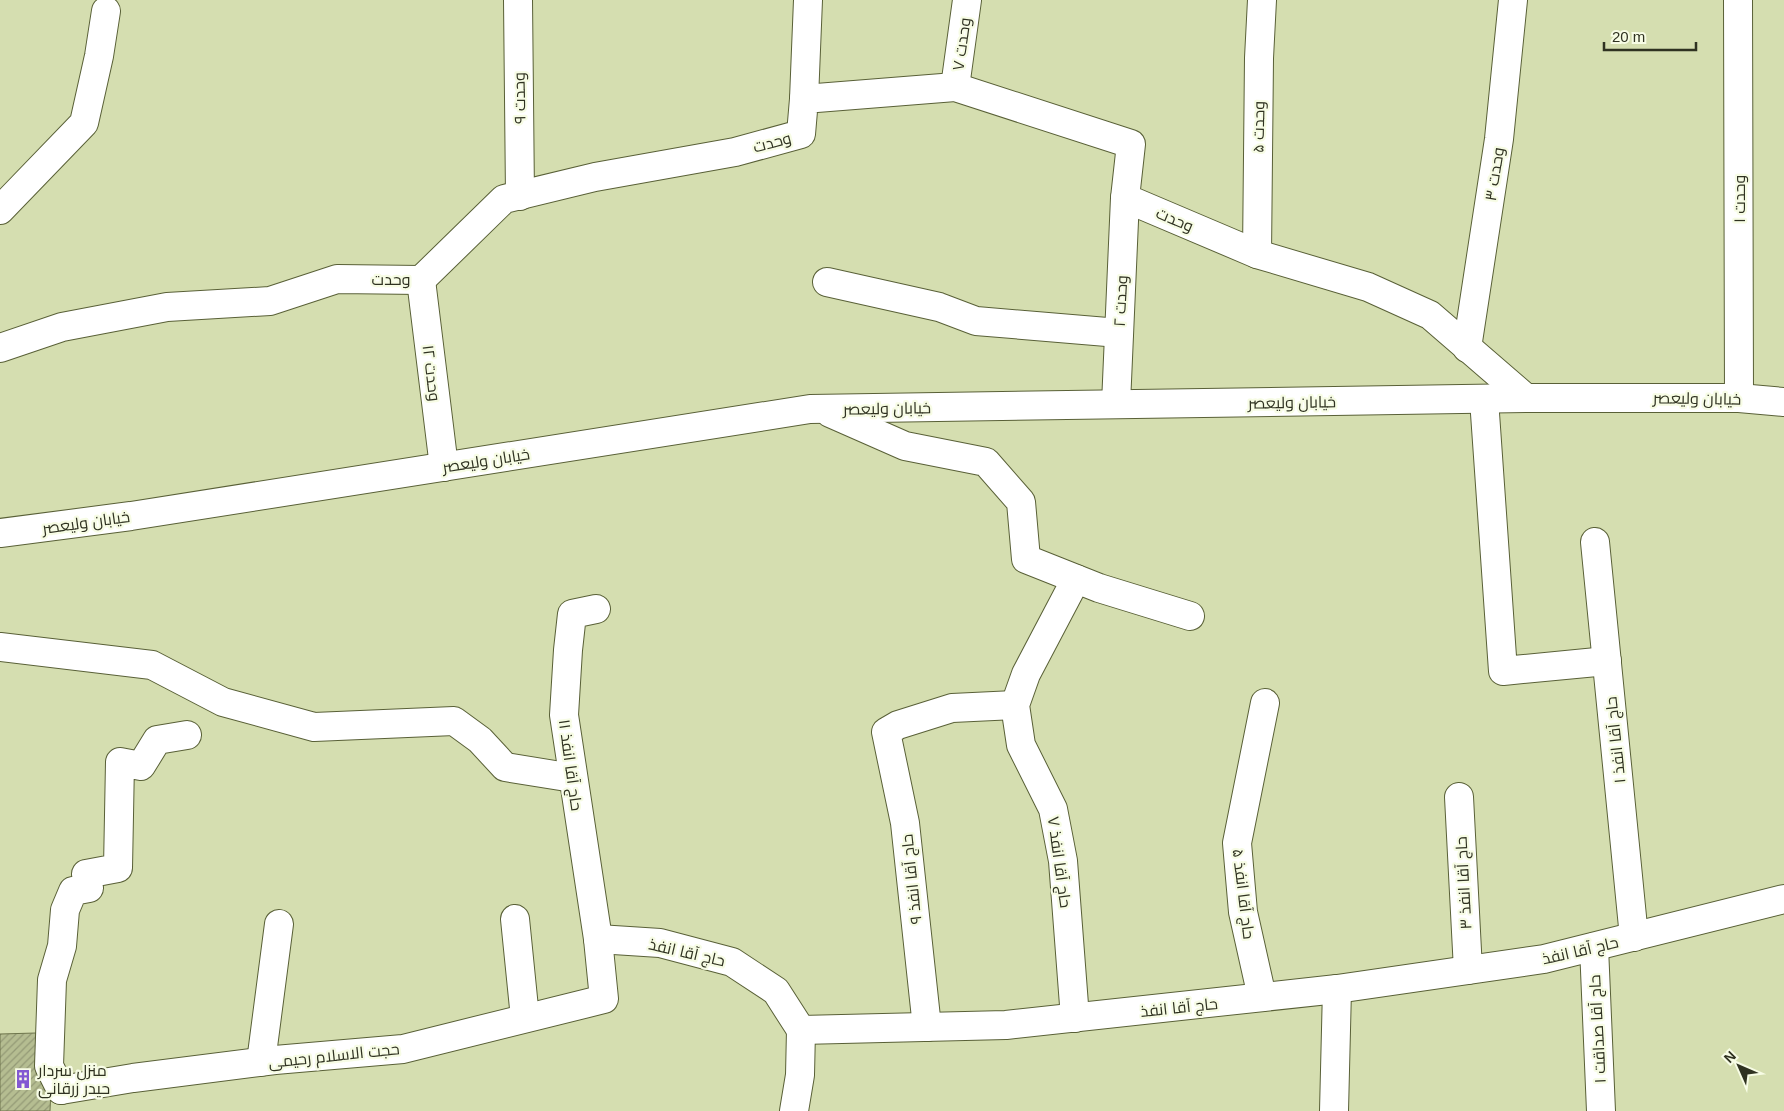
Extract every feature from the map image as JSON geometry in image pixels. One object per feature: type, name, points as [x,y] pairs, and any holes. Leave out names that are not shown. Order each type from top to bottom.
[{"type":"street","name":"وحدت ۹","points":[[518,0],[520,196]]},
{"type":"street","points":[[808,0],[804,99],[955,87],[1131,144],[1125,198]]},
{"type":"street","name":"وحدت ۷","points":[[955,87],[967,0]]},
{"type":"street","name":"وحدت ۵","points":[[1257,254],[1259,58],[1262,0]]},
{"type":"street","name":"وحدت ۳","points":[[1467,348],[1499,140],[1513,0]]},
{"type":"street","name":"وحدت ۱","points":[[1738,0],[1739,398]]},
{"type":"street","points":[[0,210],[84,124],[99,56],[106,10]]},
{"type":"street","name":"وحدت","points":[[0,348],[62,327],[167,307],[270,301],[337,279],[421,280],[504,199],[595,177],[735,152],[801,134],[804,99]]},
{"type":"street","name":"وحدت","points":[[1125,198],[1257,254],[1368,287],[1430,316],[1526,398]]},
{"type":"street","name":"وحدت ۲","points":[[1116,404],[1125,198]]},
{"type":"street","name":"وحدت ۱۲","points":[[421,280],[444,467]]},
{"type":"street","points":[[827,282],[940,307],[976,321],[1119,333]]},
{"type":"street","points":[[1484,398],[1503,671],[1607,661]]},
{"type":"street","name":"خیابان ولیعصر","points":[[0,533],[131,516],[822,409],[1484,398],[1739,398],[1784,402]]},
{"type":"street","points":[[822,409],[905,446],[986,462],[1021,502],[1026,559],[1099,588],[1190,616]]},
{"type":"street","name":"حاج آقا انفذ ۱","points":[[1596,542],[1634,937]]},
{"type":"street","name":"حاج آقا انفذ ۷","points":[[1075,1018],[1063,861],[1053,809],[1021,745],[1015,705],[1026,674],[1076,579]]},
{"type":"street","name":"حاج آقا انفذ ۱۱","points":[[596,609],[572,614],[564,715],[598,939],[604,999]]},
{"type":"street","points":[[0,647],[152,666],[224,702],[314,727],[454,721],[480,740],[505,767],[573,778]]},
{"type":"street","name":"حاج آقا انفذ ۵","points":[[1262,998],[1243,912],[1237,843],[1264,702]]},
{"type":"street","name":"حاج آقا انفذ ۹","points":[[927,1028],[905,823],[886,732],[898,725],[952,708],[1015,705]]},
{"type":"street","points":[[60,1100],[49,1066],[49,1035],[52,980],[62,946],[65,910],[73,891],[90,888],[86,874],[118,868],[120,762],[141,766],[157,740],[187,736]]},
{"type":"street","name":"حاج آقا انفذ ۳","points":[[1459,796],[1468,970]]},
{"type":"street","name":"حاج آقا انفذ","points":[[598,939],[660,943],[732,962],[776,991],[801,1030],[927,1028],[1006,1025],[1262,998],[1544,959],[1784,899]]},
{"type":"street","points":[[515,919],[525,1018]]},
{"type":"street","points":[[262,1062],[279,924]]},
{"type":"street","name":"حاج آقا صداقت ۱","points":[[1594,947],[1601,1111]]},
{"type":"street","points":[[1334,1111],[1337,989]]},
{"type":"street","name":"حجت الاسلام رحیمی","points":[[60,1100],[133,1078],[262,1062],[403,1049],[604,999]]},
{"type":"street","points":[[794,1111],[800,1075],[801,1030]]},
{"type":"building","name":"منزل سردار حیدر زرقانی","points":[[36,1033],[40,1068],[51,1090],[50,1111],[0,1111],[0,1034]]},
{"type":"place","name":"منزل سردار حیدر زرقانی","points":[[23,1079]]}]
